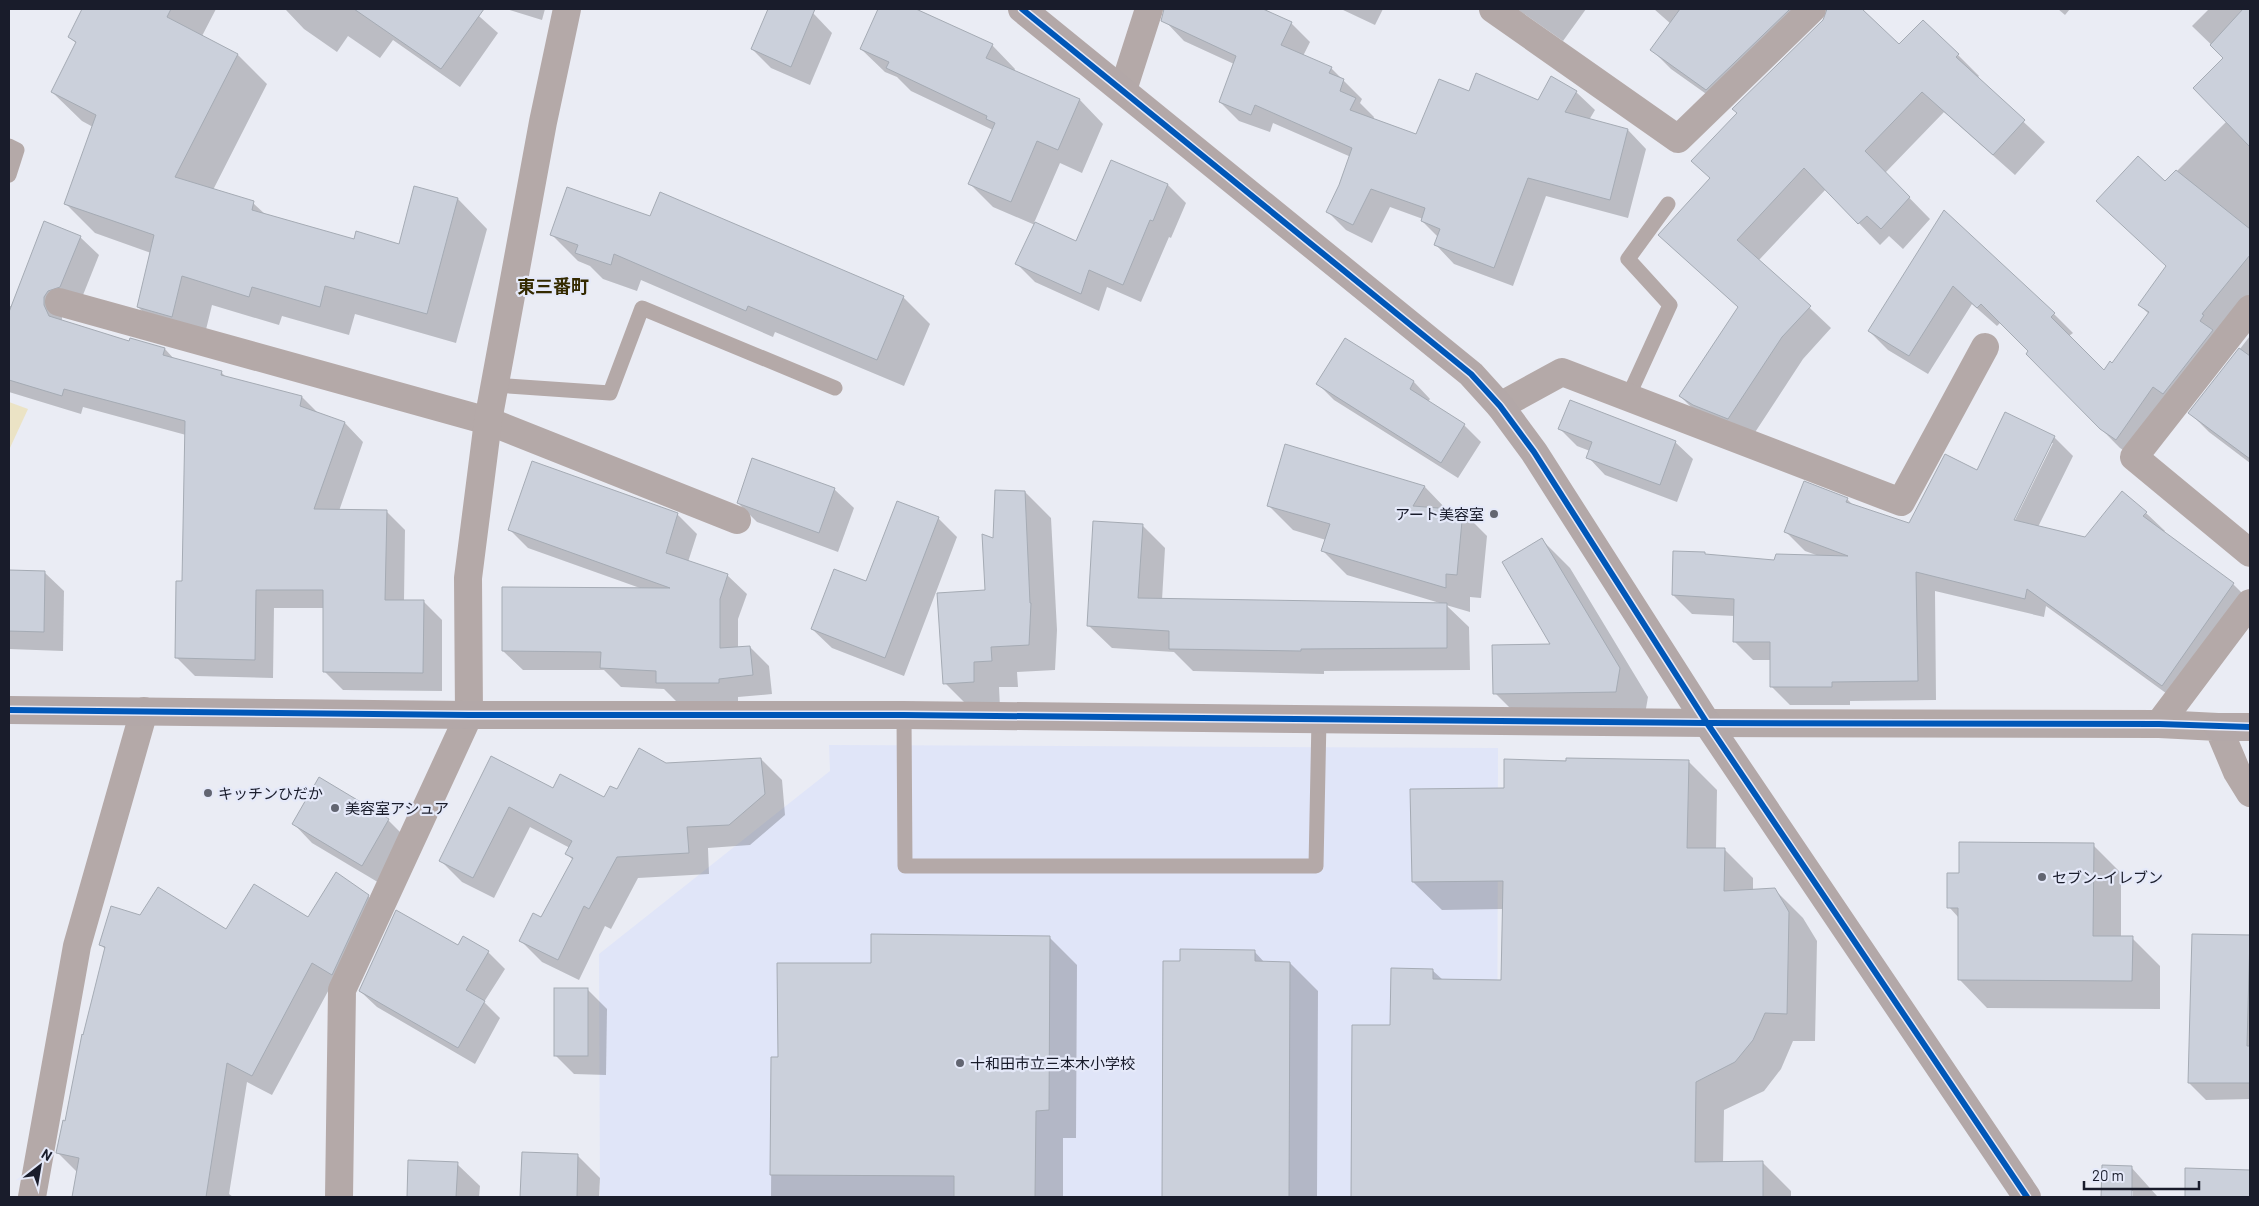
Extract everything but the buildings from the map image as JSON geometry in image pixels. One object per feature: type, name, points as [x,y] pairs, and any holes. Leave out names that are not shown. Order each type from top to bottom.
[{"type":"street","points":[[339,1197],[342,990],[469,715],[468,578],[488,421],[543,122],[567,9]]},
{"type":"street","points":[[1022,9],[1471,374],[1500,406],[1534,452],[1707,723],[2027,1197]]},
{"type":"street","points":[[1123,90],[1149,9]]},
{"type":"street","points":[[1493,9],[1678,139],[1812,9]]},
{"type":"street","points":[[59,302],[488,421],[737,520]]},
{"type":"street","points":[[2250,309],[2134,458],[2250,553]]},
{"type":"street","points":[[1500,406],[1562,372],[1901,502],[1985,347]]},
{"type":"street","points":[[2159,724],[2250,603]]},
{"type":"street","points":[[9,710],[469,715],[904,715],[2250,726]]},
{"type":"street","points":[[32,1197],[77,946],[144,711]]},
{"type":"street","points":[[2218,727],[2237,772],[2250,793]]},
{"type":"lane","points":[[9,146],[17,150],[9,175]]},
{"type":"lane","points":[[1628,397],[1670,305],[1628,259],[1668,204]]},
{"type":"lane","points":[[494,386],[610,393],[642,308],[835,388]]},
{"type":"lane","points":[[904,715],[905,866],[1316,866],[1319,719]]},
{"type":"shaded area","points":[[9,402],[28,409],[9,450]]},
{"type":"shaded area","name":"十和田市立三本木小学校","points":[[829,745],[1498,748],[1497,1197],[600,1197],[599,954],[830,771]]},
{"type":"cycle path","points":[[1022,9],[1471,374],[1500,406],[1534,452],[1707,723],[2027,1197]]},
{"type":"cycle path","points":[[9,710],[469,715],[904,715],[1707,723],[2159,724],[2250,727]]},
{"type":"place","name":"アート美容室","points":[[1494,514]]},
{"type":"place","name":"キッチンひだか","points":[[208,793]]},
{"type":"place","name":"美容室アシュア","points":[[335,808]]},
{"type":"place","name":"セブン-イレブン","points":[[2042,877]]},
{"type":"place","name":"十和田市立三本木小学校","points":[[960,1063]]},
{"type":"district","name":"東三番町","points":[[553,286]]}]
